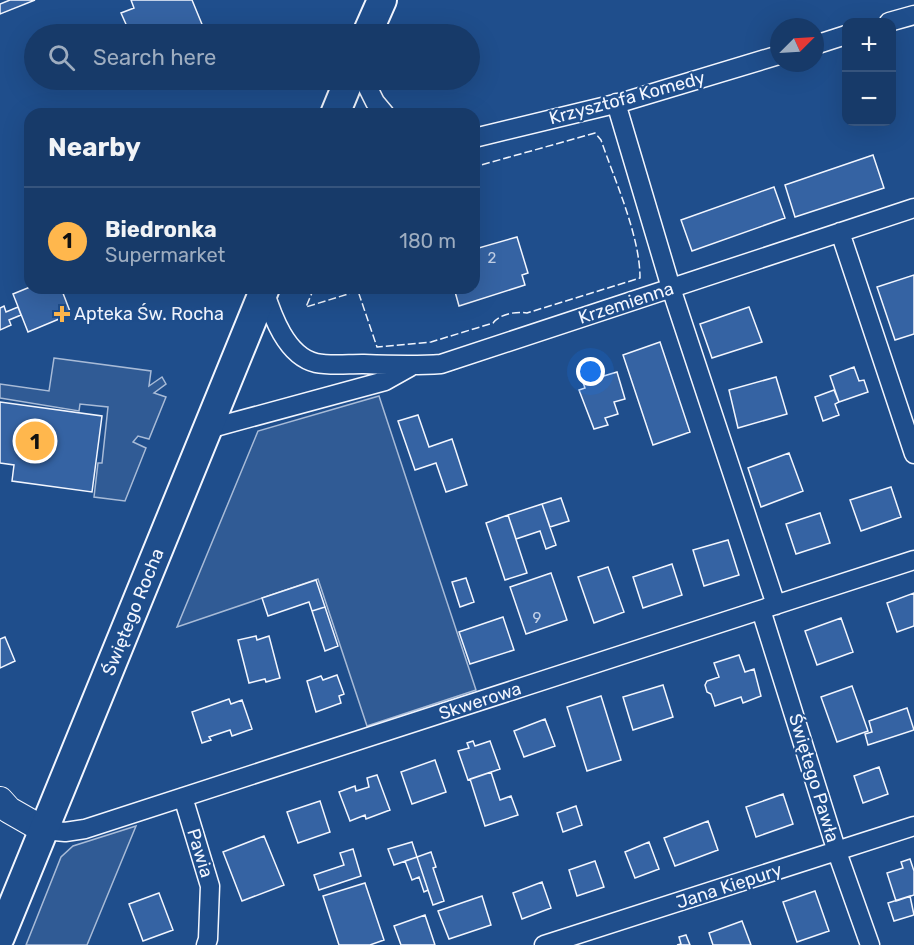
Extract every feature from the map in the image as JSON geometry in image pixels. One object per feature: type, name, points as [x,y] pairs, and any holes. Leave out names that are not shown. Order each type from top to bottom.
[{"type":"main road","points":[[372,24],[382,0]]},
{"type":"main road","points":[[337,108],[345,90]]},
{"type":"main road","name":"Świętego Rocha","points":[[0,937],[262,294]]},
{"type":"street","points":[[896,20],[914,15]]},
{"type":"street","points":[[824,42],[842,36]]},
{"type":"street","name":"Krzysztofa Komedy","points":[[480,137],[615,103],[770,58]]},
{"type":"street","points":[[369,90],[380,108]]},
{"type":"street","name":"Świętego Pawła","points":[[615,103],[769,608],[837,852],[870,945]]},
{"type":"street","name":"Krzemienna","points":[[265,294],[272,316],[283,336],[298,352],[314,363],[411,366],[441,364],[914,208]]},
{"type":"street","points":[[840,232],[914,454]]},
{"type":"street","name":"Krzemienna","points":[[207,429],[385,381],[411,366]]},
{"type":"street","name":"Skwerowa","points":[[44,830],[65,832],[85,829],[914,560]]},
{"type":"street","name":"Pawia","points":[[183,797],[210,886],[206,945]]},
{"type":"street","points":[[0,800],[9,810],[44,830]]},
{"type":"street","name":"Jana Kiepury","points":[[544,945],[914,826]]},
{"type":"shaded area","points":[[54,358],[151,371],[149,386],[162,377],[166,384],[154,393],[166,397],[149,439],[138,436],[133,442],[146,448],[125,501],[94,497],[98,463],[102,463],[108,407],[80,404],[79,411],[0,398],[0,384],[49,391]]},
{"type":"shaded area","points":[[379,396],[476,690],[367,726],[318,579],[177,627],[258,431]]},
{"type":"shaded area","points":[[136,826],[87,945],[26,945],[61,857],[73,846]]},
{"type":"building","points":[[10,0],[35,0],[0,14],[0,4]]},
{"type":"building","points":[[131,0],[192,0],[202,24],[126,24],[121,13],[134,8]]},
{"type":"building","points":[[873,155],[884,188],[795,217],[785,185]]},
{"type":"building","points":[[774,187],[785,218],[692,251],[681,220]]},
{"type":"building","points":[[517,237],[528,273],[522,275],[525,285],[459,306],[456,294],[480,294],[480,248]]},
{"type":"building","points":[[914,275],[914,334],[895,340],[877,287]]},
{"type":"building","points":[[24,289],[24,294],[63,294],[71,314],[28,332],[13,294]]},
{"type":"building","points":[[4,306],[6,312],[18,307],[21,315],[9,320],[11,325],[0,330],[0,308]]},
{"type":"building","points":[[749,307],[762,342],[712,358],[700,324]]},
{"type":"building","points":[[660,342],[690,432],[653,445],[623,355]]},
{"type":"building","points":[[854,367],[859,381],[864,380],[868,392],[839,402],[830,376]]},
{"type":"building","points":[[594,369],[597,378],[617,372],[625,399],[614,402],[618,414],[605,418],[608,425],[594,429],[579,390],[585,388],[580,374]]},
{"type":"building","points":[[776,377],[787,414],[738,428],[729,390]]},
{"type":"building","points":[[834,390],[839,402],[835,404],[839,415],[823,421],[815,397]]},
{"type":"building","points":[[0,402],[102,416],[92,492],[12,481],[14,465],[0,463]]},
{"type":"building","points":[[418,415],[429,447],[452,439],[467,485],[446,492],[436,463],[415,470],[398,421]]},
{"type":"building","points":[[789,453],[803,491],[761,507],[748,468]]},
{"type":"building","points":[[891,487],[901,517],[861,531],[850,500]]},
{"type":"building","points":[[561,498],[569,521],[550,527],[542,504]]},
{"type":"building","points":[[542,504],[556,545],[546,549],[540,531],[516,539],[508,515]]},
{"type":"building","points":[[820,513],[830,543],[796,554],[786,524]]},
{"type":"building","points":[[508,515],[527,573],[505,580],[486,523]]},
{"type":"building","points":[[728,540],[739,575],[704,586],[693,550]]},
{"type":"building","points":[[672,564],[682,595],[643,608],[633,577]]},
{"type":"building","points":[[608,567],[624,612],[594,623],[578,577]]},
{"type":"building","points":[[551,573],[567,620],[526,634],[510,587]]},
{"type":"building","points":[[466,578],[474,602],[460,607],[452,582]]},
{"type":"building","points":[[316,580],[325,607],[312,611],[309,602],[268,616],[262,598]]},
{"type":"building","points":[[914,593],[914,626],[897,632],[887,603]]},
{"type":"building","points":[[325,607],[338,646],[325,651],[312,611]]},
{"type":"building","points":[[503,617],[514,650],[470,664],[459,632]]},
{"type":"building","points":[[841,618],[853,652],[817,665],[805,631]]},
{"type":"building","points":[[256,636],[257,640],[269,636],[280,678],[249,683],[238,640]]},
{"type":"building","points":[[5,637],[15,661],[0,668],[0,639]]},
{"type":"building","points":[[739,655],[745,672],[754,669],[761,696],[743,703],[741,697],[715,706],[705,685],[707,681],[719,677],[714,663]]},
{"type":"building","points":[[337,675],[344,694],[339,696],[341,703],[316,712],[307,681],[321,676],[323,680]]},
{"type":"building","points":[[663,685],[673,717],[633,730],[623,697]]},
{"type":"building","points":[[852,686],[868,731],[837,742],[821,697]]},
{"type":"building","points":[[601,696],[621,760],[587,771],[567,707]]},
{"type":"building","points":[[229,699],[231,704],[242,700],[252,729],[232,736],[230,730],[209,737],[211,740],[202,743],[192,712]]},
{"type":"building","points":[[907,708],[914,730],[868,745],[865,734],[872,732],[869,721]]},
{"type":"building","points":[[545,719],[555,746],[524,757],[514,731]]},
{"type":"building","points":[[473,741],[475,746],[490,741],[500,769],[468,780],[458,751],[469,748],[467,743]]},
{"type":"building","points":[[435,760],[446,792],[412,804],[401,772]]},
{"type":"building","points":[[879,767],[888,794],[863,803],[854,776]]},
{"type":"building","points":[[491,772],[500,800],[511,796],[518,815],[485,826],[470,779]]},
{"type":"building","points":[[377,775],[390,810],[366,819],[365,815],[350,821],[339,792],[355,786],[356,791],[369,787],[367,778]]},
{"type":"building","points":[[783,794],[793,824],[756,837],[746,807]]},
{"type":"building","points":[[320,801],[330,832],[298,843],[287,812]]},
{"type":"building","points":[[576,806],[582,825],[563,832],[557,813]]},
{"type":"building","points":[[708,821],[718,850],[675,866],[664,838]]},
{"type":"building","points":[[264,836],[284,885],[242,901],[223,852]]},
{"type":"building","points":[[412,842],[417,857],[394,865],[388,849]]},
{"type":"building","points":[[649,842],[659,869],[635,878],[625,852]]},
{"type":"building","points":[[353,849],[361,876],[319,890],[314,875],[344,865],[340,853]]},
{"type":"building","points":[[431,852],[436,867],[433,868],[444,901],[433,905],[417,857]]},
{"type":"building","points":[[417,857],[428,890],[424,892],[419,877],[412,880],[405,861]]},
{"type":"building","points":[[910,859],[914,871],[914,895],[896,901],[887,873],[903,868],[901,862]]},
{"type":"building","points":[[595,861],[604,887],[577,896],[569,870]]},
{"type":"building","points":[[542,882],[551,908],[522,919],[513,893]]},
{"type":"building","points":[[365,883],[384,940],[370,945],[339,945],[323,896]]},
{"type":"building","points":[[815,891],[829,931],[797,942],[783,902]]},
{"type":"building","points":[[159,893],[173,930],[143,941],[129,904]]},
{"type":"building","points":[[482,896],[491,925],[449,939],[438,911]]},
{"type":"building","points":[[910,896],[914,915],[894,921],[888,903]]},
{"type":"building","points":[[425,915],[435,945],[401,945],[394,926]]},
{"type":"building","points":[[742,921],[751,945],[713,945],[709,933]]},
{"type":"building","points":[[686,935],[690,945],[677,945],[681,944],[679,937]]},
{"type":"fence","points":[[359,294],[377,347],[431,342],[493,323],[509,314],[527,313],[640,278],[636,244],[626,209],[601,140],[595,133],[480,165]]},
{"type":"fence","points":[[311,294],[306,307],[348,294]]},
{"type":"place","name":"Apteka Św. Rocha","points":[[62,314]]},
{"type":"place","name":"Biedronka","points":[[35,441]]}]
